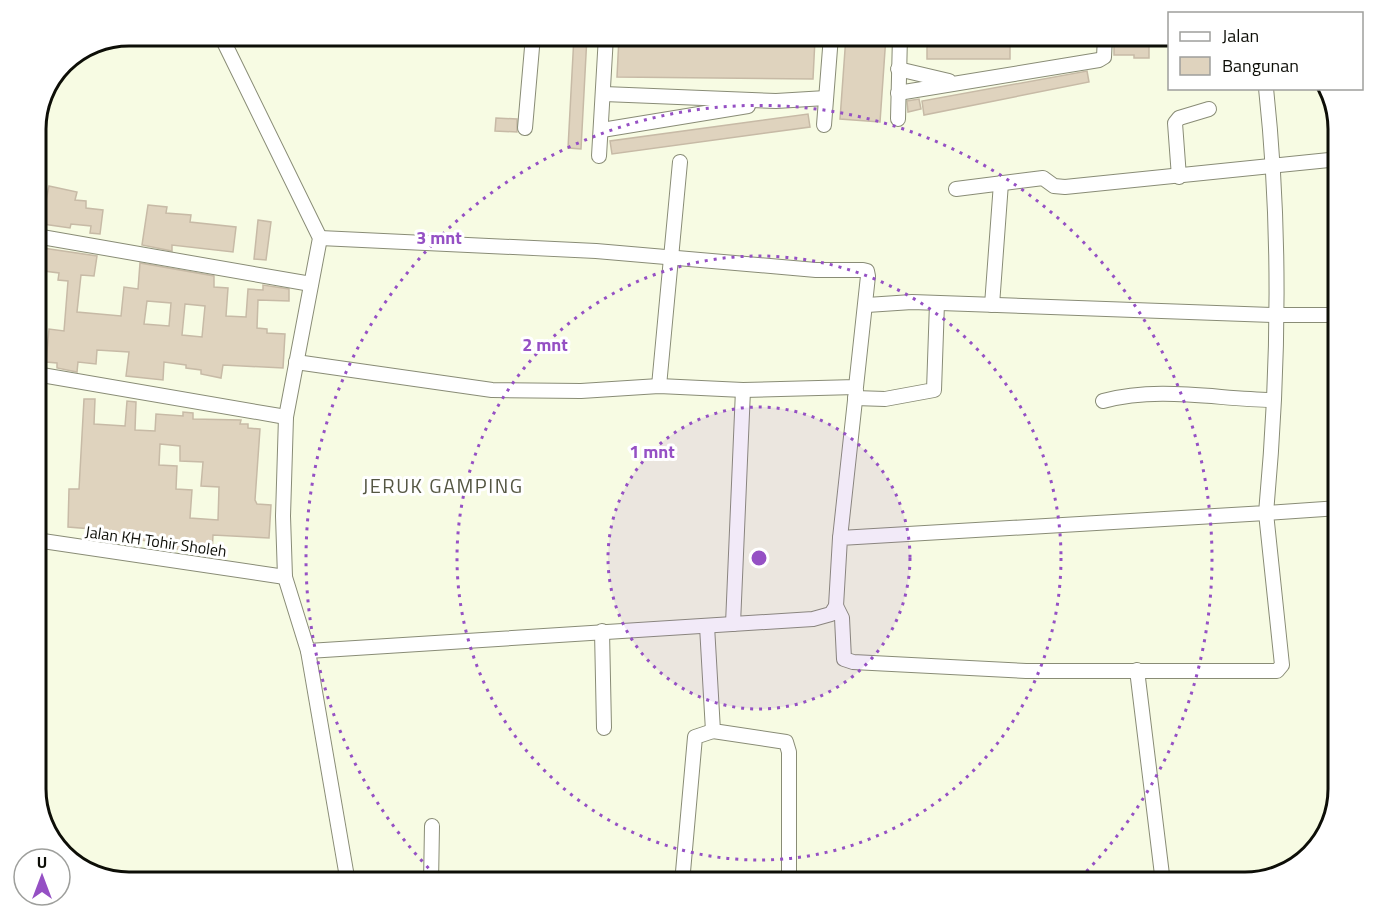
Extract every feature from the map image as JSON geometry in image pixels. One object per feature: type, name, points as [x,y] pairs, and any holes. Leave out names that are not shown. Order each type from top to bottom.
[{"type":"street","points":[[226,46],[315,226],[305,283],[296,362],[280,416],[283,516],[279,576],[308,651],[346,872]]},
{"type":"street","points":[[525,128],[531,46]]},
{"type":"street","points":[[599,156],[606,46]]},
{"type":"street","points":[[824,125],[830,46]]},
{"type":"street","points":[[898,119],[899,46]]},
{"type":"street","points":[[898,93],[1099,60],[1104,57],[1105,46]]},
{"type":"street","points":[[898,69],[955,83]]},
{"type":"street","points":[[836,606],[842,618],[843,653],[846,661],[1026,671],[1262,672],[1281,668],[1266,513],[1273,400],[1275,315],[1274,168],[1266,90]]},
{"type":"street","points":[[604,94],[776,101],[826,98]]},
{"type":"street","points":[[602,130],[776,101]]},
{"type":"street","points":[[1179,177],[1175,123],[1179,118],[1209,109]]},
{"type":"street","points":[[956,189],[1043,178],[1054,186],[1065,187],[1274,168],[1328,161]]},
{"type":"street","points":[[659,386],[680,162]]},
{"type":"street","points":[[992,304],[1001,183]]},
{"type":"street","points":[[308,651],[813,619],[831,614],[836,606],[840,538],[867,305],[868,276],[867,271],[863,270],[816,270],[315,226]]},
{"type":"street","points":[[47,238],[305,283]]},
{"type":"street","points":[[296,362],[492,390],[581,391],[659,386],[856,392],[885,399],[934,390],[937,303]]},
{"type":"street","points":[[867,305],[992,304],[1328,315]]},
{"type":"street","points":[[47,376],[280,416]]},
{"type":"street","points":[[733,624],[743,390]]},
{"type":"street","points":[[1103,401],[1127,395],[1163,392],[1273,400]]},
{"type":"street","points":[[840,538],[1328,509]]},
{"type":"street","name":"Jalan KH Tohir Sholeh","points":[[47,542],[279,576]]},
{"type":"street","points":[[707,626],[713,731]]},
{"type":"street","points":[[602,631],[604,728]]},
{"type":"street","points":[[1137,670],[1162,872]]},
{"type":"street","points":[[683,872],[695,737],[713,731],[786,742],[789,752],[789,872]]},
{"type":"street","points":[[431,872],[432,826]]},
{"type":"building","points":[[573,46],[586,46],[581,149],[568,148]]},
{"type":"building","points":[[619,46],[815,46],[813,79],[617,77]]},
{"type":"building","points":[[845,46],[885,46],[880,122],[840,119]]},
{"type":"building","points":[[927,46],[1010,46],[1010,59],[927,59]]},
{"type":"building","points":[[1114,46],[1149,46],[1149,58],[1114,55]]},
{"type":"building","points":[[1087,71],[1089,82],[924,115],[922,101]]},
{"type":"building","points":[[919,99],[921,109],[908,112],[907,101]]},
{"type":"building","points":[[808,114],[810,127],[612,154],[610,141]]},
{"type":"building","points":[[496,118],[517,119],[517,132],[495,131]]},
{"type":"building","points":[[49,186],[77,192],[75,200],[86,201],[86,208],[103,210],[100,234],[90,233],[91,226],[71,224],[70,228],[47,225]]},
{"type":"building","points":[[148,205],[167,207],[166,213],[191,215],[190,222],[236,227],[233,252],[172,245],[172,251],[142,245]]},
{"type":"building","points":[[258,220],[271,222],[266,260],[254,259]]},
{"type":"building","points":[[47,249],[97,256],[94,276],[81,275],[77,312],[121,316],[124,287],[138,289],[140,263],[214,276],[214,287],[228,288],[226,316],[246,317],[248,289],[263,290],[263,285],[289,289],[289,301],[258,300],[257,328],[267,329],[267,333],[285,334],[283,368],[223,365],[221,378],[201,374],[201,370],[186,368],[186,365],[164,362],[163,380],[126,376],[129,352],[97,350],[96,364],[78,362],[77,372],[57,368],[57,363],[47,362],[47,351],[49,329],[64,331],[68,281],[58,280],[59,273],[47,271]],"holes":[[[147,301],[171,303],[169,326],[144,324]],[[185,304],[205,306],[202,337],[182,335]]]},
{"type":"building","points":[[84,399],[95,399],[94,424],[125,426],[127,401],[136,402],[135,430],[155,431],[156,414],[183,416],[183,412],[193,413],[193,419],[241,420],[240,424],[248,424],[248,428],[260,429],[255,500],[257,504],[271,505],[269,538],[213,535],[212,554],[194,553],[194,549],[176,549],[176,544],[140,540],[140,537],[109,535],[109,541],[92,539],[92,529],[68,527],[69,489],[79,489]],"holes":[[[160,444],[180,446],[180,461],[203,462],[201,486],[219,487],[218,520],[190,518],[192,490],[176,489],[177,466],[159,465]]]},
{"type":"district","name":"JERUK GAMPING","points":[[443,486]]}]
